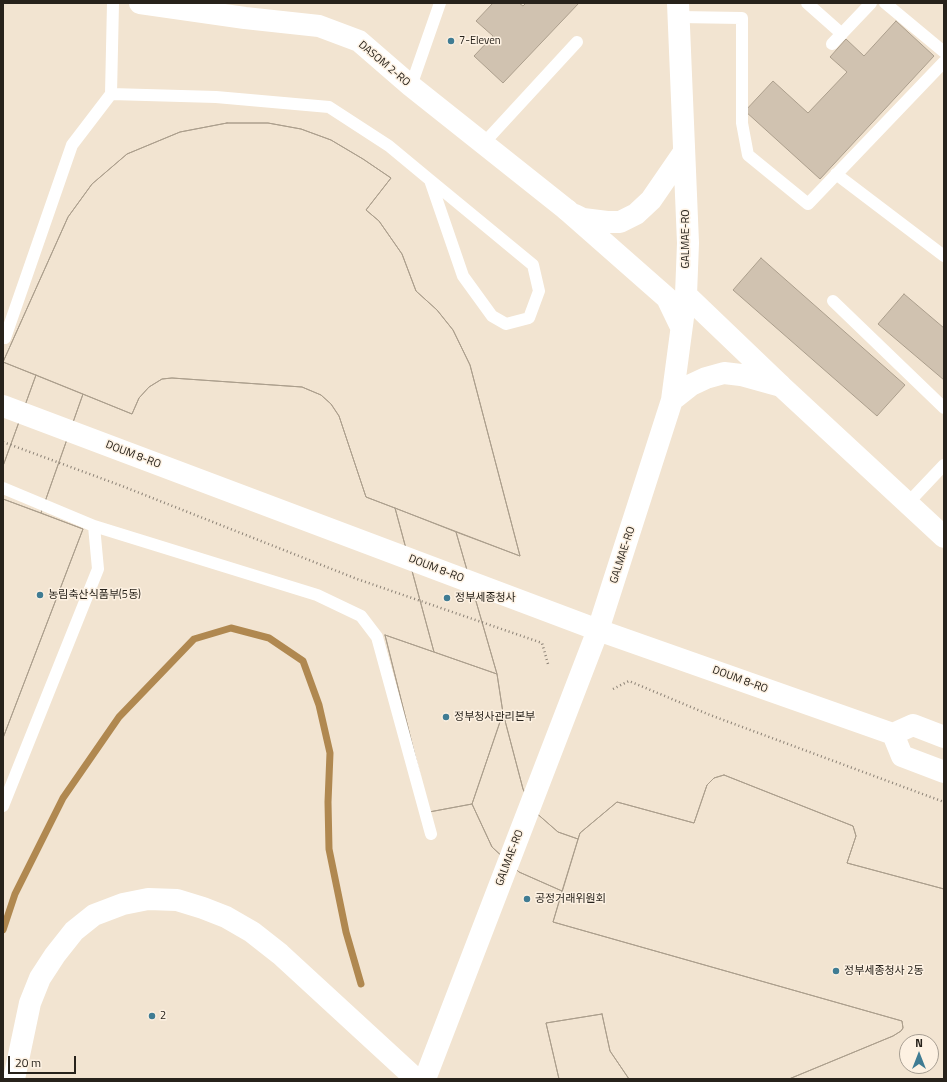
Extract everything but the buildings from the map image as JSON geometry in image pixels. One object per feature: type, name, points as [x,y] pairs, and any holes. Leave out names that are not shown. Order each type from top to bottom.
[{"type":"street","name":"DASOM 2-RO","points":[[140,3],[246,18],[319,26],[360,41],[411,86],[567,210]]},
{"type":"street","name":"GALMAE-RO","points":[[425,1079],[598,630],[672,400],[686,295],[688,243],[678,10]]},
{"type":"street","points":[[567,210],[584,219],[620,222],[636,214],[651,200],[684,152]]},
{"type":"street","points":[[567,210],[667,298],[681,327]]},
{"type":"street","points":[[686,295],[780,386],[907,504],[944,536]]},
{"type":"street","points":[[672,400],[691,385],[706,378],[724,373],[741,375],[780,386]]},
{"type":"street","name":"DOUM 8-RO","points":[[3,406],[598,630],[893,734]]},
{"type":"street","points":[[944,737],[913,725],[893,734],[902,756],[944,772]]},
{"type":"street","points":[[14,1079],[30,1004],[40,978],[55,955],[74,931],[94,915],[123,904],[148,899],[177,900],[203,908],[226,917],[252,932],[280,954],[416,1079]]},
{"type":"lane","points":[[5,338],[72,145],[111,94],[112,3]]},
{"type":"lane","points":[[411,86],[440,3]]},
{"type":"lane","points":[[807,3],[842,34]]},
{"type":"lane","points":[[832,44],[871,3]]},
{"type":"lane","points":[[885,3],[944,52]]},
{"type":"lane","points":[[678,10],[742,18],[742,123],[748,155],[808,204],[944,62]]},
{"type":"lane","points":[[484,144],[577,42]]},
{"type":"lane","points":[[111,94],[216,97],[329,107],[389,146],[533,265],[539,291],[529,318],[506,324],[492,316],[463,276],[430,180]]},
{"type":"lane","points":[[836,174],[944,256]]},
{"type":"lane","points":[[833,300],[944,408]]},
{"type":"lane","points":[[907,504],[944,466]]},
{"type":"lane","points":[[3,488],[94,526],[317,595],[361,616],[377,637],[431,834]]},
{"type":"lane","points":[[3,806],[98,569],[94,526]]},
{"type":"path","points":[[3,442],[122,486],[357,579],[542,643],[548,664]]},
{"type":"path","points":[[613,689],[630,681],[710,715],[944,802]]},
{"type":"waterway","points":[[3,930],[15,894],[63,798],[119,717],[194,639],[231,628],[269,638],[303,661],[319,705],[330,753],[328,802],[329,849],[346,932],[361,984]]},
{"type":"place","name":"7-Eleven","points":[[451,41]]},
{"type":"place","name":"농림축산식품부(5동)","points":[[40,595]]},
{"type":"place","name":"정부세종청사","points":[[447,598]]},
{"type":"place","name":"정부청사관리본부","points":[[446,717]]},
{"type":"place","name":"공정거래위원회","points":[[527,899]]},
{"type":"place","name":"정부세종청사 2동","points":[[836,971]]},
{"type":"place","name":"2","points":[[152,1016]]}]
